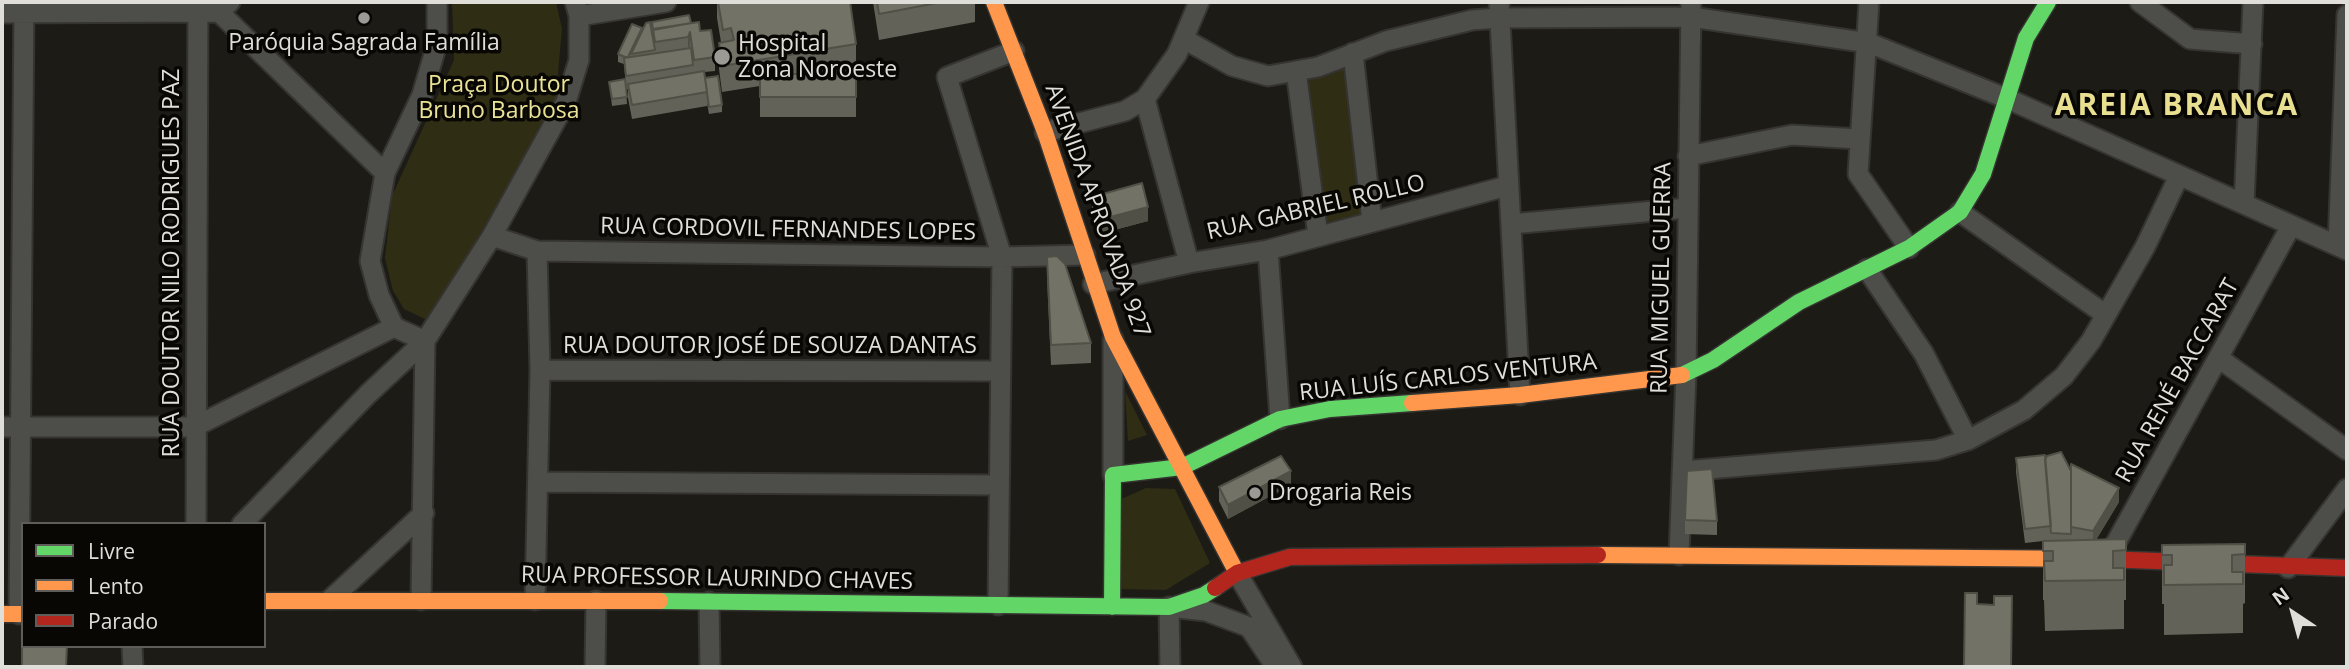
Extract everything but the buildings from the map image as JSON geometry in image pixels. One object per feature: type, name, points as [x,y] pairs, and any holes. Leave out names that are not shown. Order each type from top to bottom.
[{"type":"street","points":[[425,341],[394,327],[379,295],[370,261],[385,173],[422,95],[437,44],[437,2]]},
{"type":"street","points":[[244,522],[368,394],[425,341],[492,236],[566,102],[579,60],[577,9],[666,2]]},
{"type":"street","name":"AVENIDA APROVADA 927","points":[[994,2],[1045,132],[1093,284],[1113,337],[1237,573]]},
{"type":"street","points":[[1045,132],[1125,111],[1145,99],[1184,39],[1199,2]]},
{"type":"street","points":[[1869,2],[1869,43],[1858,174],[1909,248]]},
{"type":"street","points":[[1686,374],[1713,360],[1798,302],[1909,248],[1960,212],[1983,174],[2026,38],[2048,2]]},
{"type":"street","points":[[2140,2],[2190,40],[2252,44]]},
{"type":"street","points":[[2244,204],[2253,2]]},
{"type":"street","name":"RUA DOUTOR NILO RODRIGUES PAZ","points":[[196,522],[194,427],[198,7]]},
{"type":"street","points":[[2,13],[24,8],[224,7],[385,173]]},
{"type":"street","points":[[14,614],[10,427],[24,8]]},
{"type":"street","points":[[1184,39],[1232,66],[1268,76],[1318,67],[1386,41],[1472,20],[1500,10],[1691,9],[1869,43],[2008,99],[2343,248],[2347,15]]},
{"type":"street","name":"RUA MIGUEL GUERRA","points":[[1679,555],[1684,471],[1691,9]]},
{"type":"street","points":[[1500,10],[1507,186],[1520,395]]},
{"type":"street","points":[[998,605],[1002,257],[947,77],[1014,51]]},
{"type":"street","points":[[1353,53],[1372,222]]},
{"type":"street","points":[[1296,71],[1318,236]]},
{"type":"street","points":[[1145,99],[1189,263]]},
{"type":"street","points":[[1688,156],[1792,135],[1859,139]]},
{"type":"street","points":[[1684,471],[1936,450],[1968,440],[2024,410],[2064,376],[2091,341],[2145,247],[2179,176]]},
{"type":"street","name":"RUA GABRIEL ROLLO","points":[[1093,284],[1189,263],[1268,250],[1507,186]]},
{"type":"street","points":[[1511,224],[1687,208]]},
{"type":"street","points":[[1960,212],[2106,315]]},
{"type":"street","name":"RUA RENÉ BACCARAT","points":[[2107,559],[2220,359],[2291,226]]},
{"type":"street","name":"RUA CORDOVIL FERNANDES LOPES","points":[[492,236],[537,251],[1002,257],[1085,255]]},
{"type":"street","points":[[1268,250],[1280,419]]},
{"type":"street","points":[[535,600],[540,370],[537,251]]},
{"type":"street","points":[[1867,269],[1924,354],[1968,440]]},
{"type":"street","points":[[10,427],[194,427],[394,327]]},
{"type":"street","points":[[1112,607],[1113,337]]},
{"type":"street","points":[[421,600],[425,341]]},
{"type":"street","points":[[2220,359],[2347,450]]},
{"type":"street","name":"RUA DOUTOR JOSÉ DE SOUZA DANTAS","points":[[540,370],[999,371]]},
{"type":"street","name":"RUA LUÍS CARLOS VENTURA","points":[[1113,475],[1182,467],[1280,419],[1330,409],[1520,395],[1686,374]]},
{"type":"street","points":[[538,482],[999,485]]},
{"type":"street","points":[[2288,568],[2347,489]]},
{"type":"street","points":[[331,599],[424,513]]},
{"type":"street","name":"RUA PROFESSOR LAURINDO CHAVES","points":[[266,601],[535,600],[1169,607],[1204,595],[1237,573],[1290,557],[1679,555],[2107,559],[2288,568],[2347,568]]},
{"type":"street","points":[[1237,573],[1292,667]]},
{"type":"street","points":[[595,667],[596,601]]},
{"type":"street","points":[[709,602],[709,667]]},
{"type":"street","points":[[1170,667],[1169,607],[1206,611],[1249,627],[1276,667]]},
{"type":"street","points":[[132,648],[133,667]]},
{"type":"green space","name":"Praça Doutor Bruno Barbosa","points":[[452,2],[556,2],[562,29],[554,117],[479,235],[429,321],[404,309],[393,291],[385,258],[392,196],[454,60]]},
{"type":"green space","points":[[1353,53],[1366,224],[1320,233],[1301,74]]},
{"type":"green space","points":[[1125,391],[1147,435],[1128,441]]},
{"type":"green space","points":[[1146,488],[1175,489],[1210,563],[1166,590],[1117,589],[1119,500]]},
{"type":"traffic: fast","points":[[1682,375],[1713,360],[1799,302],[1909,248],[1960,212],[1983,174],[2026,38],[2048,2]]},
{"type":"traffic: fast","points":[[1112,607],[1113,475],[1182,467],[1280,419],[1330,409],[1412,403]]},
{"type":"traffic: fast","points":[[660,601],[1169,607],[1204,595],[1215,588]]},
{"type":"traffic: slow","points":[[994,2],[1045,132],[1113,337],[1237,573]]},
{"type":"traffic: slow","points":[[1412,403],[1520,395],[1682,375]]},
{"type":"traffic: slow","points":[[1598,555],[2103,559]]},
{"type":"traffic: slow","points":[[266,601],[660,601]]},
{"type":"traffic: slow","points":[[2,614],[21,614]]},
{"type":"traffic: jam","points":[[1215,588],[1237,573],[1290,557],[1598,555]]},
{"type":"traffic: jam","points":[[2103,559],[2347,568]]},
{"type":"place","name":"Paróquia Sagrada Família","points":[[364,18]]},
{"type":"place","name":"Hospital Zona Noroeste","points":[[722,57]]},
{"type":"place","name":"Drogaria Reis","points":[[1255,493]]},
{"type":"district","name":"AREIA BRANCA","points":[[2177,106]]}]
